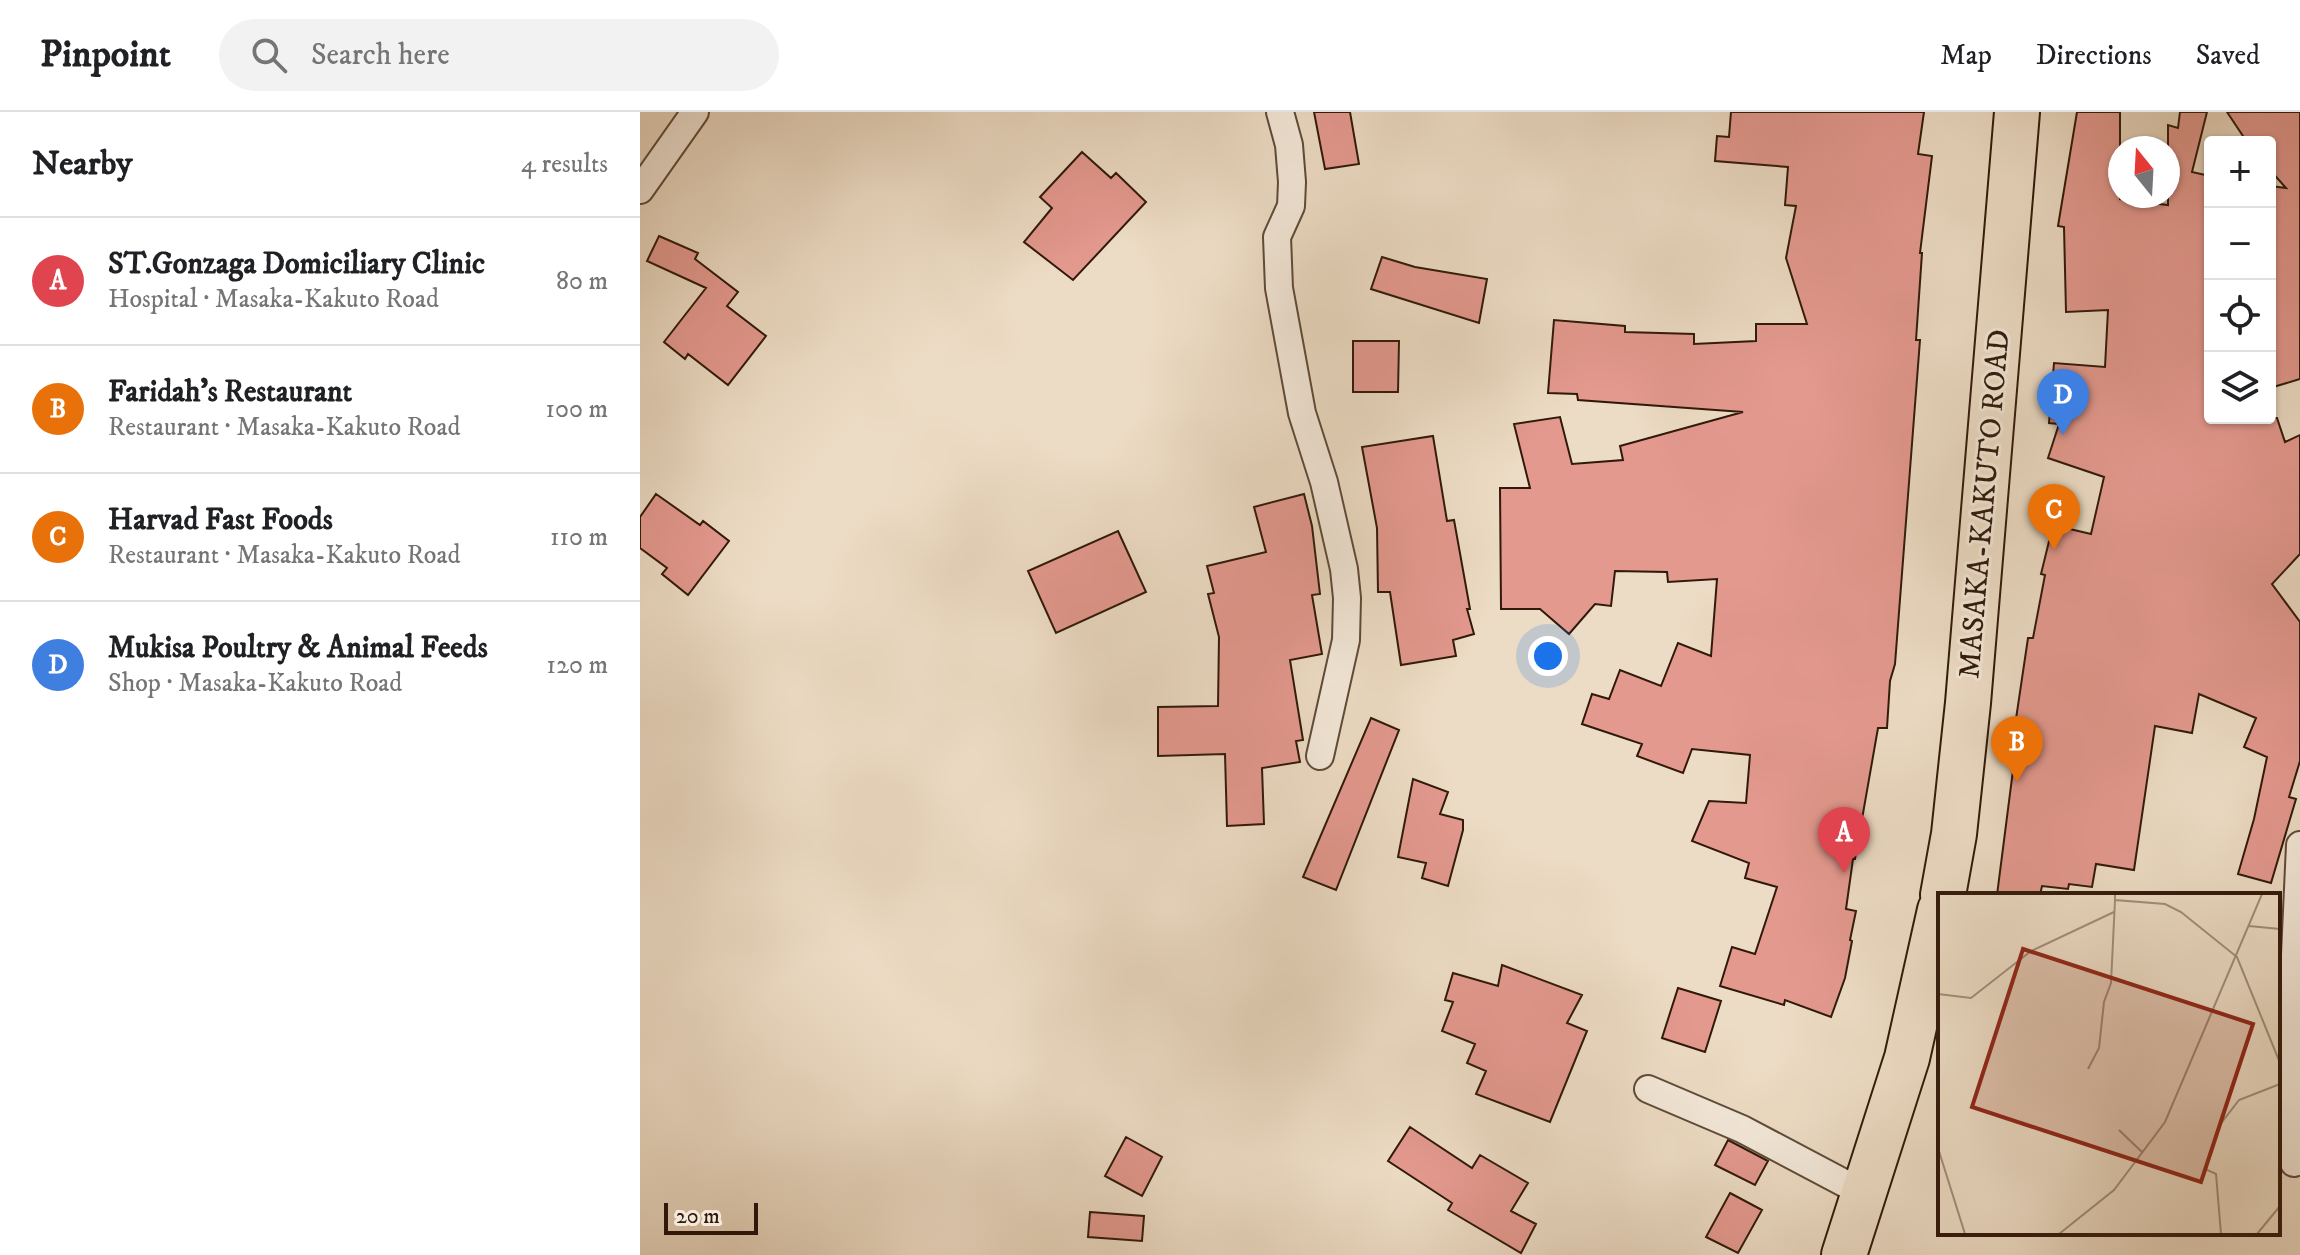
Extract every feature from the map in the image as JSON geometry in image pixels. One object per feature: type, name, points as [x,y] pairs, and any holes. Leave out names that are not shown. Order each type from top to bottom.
[{"type":"highway","name":"MASAKA-KAKUTO ROAD","points":[[1943,893],[1954,834],[1968,703],[2017,112]]},
{"type":"highway","points":[[1844,1255],[1907,1058],[1938,919]]},
{"type":"street","points":[[640,190],[695,112]]},
{"type":"street","points":[[1280,112],[1289,145],[1292,182],[1291,206],[1277,237],[1279,288],[1302,413],[1324,482],[1344,569],[1347,598],[1346,640],[1320,756]]},
{"type":"street","points":[[2300,845],[2288,1108],[2294,1163],[2300,1161]]},
{"type":"street","points":[[1648,1089],[1742,1129],[1865,1194]]},
{"type":"building","points":[[1314,112],[1350,112],[1359,164],[1325,169]]},
{"type":"building","points":[[1731,112],[1924,112],[1918,154],[1932,156],[1920,253],[1916,340],[1920,340],[1895,664],[1890,681],[1887,728],[1878,728],[1853,859],[1846,909],[1856,911],[1852,941],[1845,978],[1831,1017],[1785,1000],[1784,1005],[1720,986],[1732,947],[1755,954],[1777,887],[1745,878],[1749,863],[1692,841],[1709,801],[1746,803],[1750,755],[1692,749],[1683,773],[1637,756],[1642,744],[1582,724],[1592,694],[1609,699],[1620,670],[1661,686],[1678,643],[1711,656],[1717,579],[1668,582],[1667,572],[1615,571],[1611,606],[1595,604],[1569,634],[1540,609],[1501,609],[1500,488],[1530,488],[1514,424],[1560,417],[1572,464],[1623,460],[1620,446],[1743,412],[1578,400],[1577,394],[1548,393],[1554,320],[1625,326],[1625,332],[1694,334],[1694,344],[1756,341],[1756,324],[1807,324],[1786,258],[1796,206],[1785,205],[1788,167],[1715,161],[1717,136],[1729,137]]},
{"type":"building","points":[[2077,112],[2120,112],[2120,136],[2108,136],[2108,208],[2180,208],[2180,136],[2168,136],[2168,125],[2178,128],[2180,112],[2207,112],[2192,172],[2204,175],[2204,424],[2276,424],[2277,418],[2285,442],[2300,435],[2300,554],[2272,584],[2300,622],[2300,761],[2289,797],[2296,799],[2271,883],[2238,874],[2267,757],[2244,747],[2256,718],[2199,694],[2192,733],[2155,726],[2134,870],[2096,864],[2092,887],[2069,884],[2068,889],[2042,886],[2040,893],[1997,893],[2017,739],[2013,739],[2028,638],[2033,638],[2045,575],[2041,574],[2053,525],[2091,534],[2104,477],[2048,458],[2059,424],[2049,423],[2054,363],[2105,367],[2108,310],[2066,312],[2064,227],[2058,226]]},
{"type":"building","points":[[2227,112],[2300,112],[2300,379],[2276,386],[2276,187],[2286,188],[2276,177],[2276,136],[2243,136]]},
{"type":"building","points":[[1082,152],[1111,178],[1116,173],[1146,202],[1073,280],[1024,242],[1052,208],[1040,197]]},
{"type":"building","points":[[659,236],[698,253],[695,259],[738,292],[727,306],[766,336],[728,385],[688,354],[685,359],[664,342],[706,288],[647,261]]},
{"type":"building","points":[[1382,257],[1415,267],[1487,279],[1479,323],[1371,289]]},
{"type":"building","points":[[1353,341],[1399,341],[1398,392],[1353,392]]},
{"type":"building","points":[[1433,436],[1447,521],[1454,520],[1470,609],[1467,609],[1474,634],[1453,640],[1456,656],[1401,665],[1390,592],[1378,592],[1377,528],[1362,447]]},
{"type":"building","points":[[656,494],[700,525],[703,521],[729,541],[688,595],[662,574],[667,568],[640,548],[640,517]]},
{"type":"building","points":[[1304,494],[1312,526],[1320,594],[1312,595],[1322,654],[1290,660],[1303,740],[1296,741],[1300,762],[1262,768],[1264,824],[1227,826],[1225,754],[1158,756],[1158,707],[1218,706],[1219,637],[1208,594],[1214,593],[1207,566],[1266,552],[1254,507]]},
{"type":"building","points":[[1118,531],[1146,592],[1056,633],[1028,571]]},
{"type":"building","points":[[1371,718],[1399,730],[1336,890],[1303,877]]},
{"type":"building","points":[[1413,779],[1448,792],[1440,814],[1463,820],[1448,886],[1422,878],[1426,863],[1398,857]]},
{"type":"building","points":[[1502,965],[1582,995],[1567,1023],[1587,1031],[1550,1122],[1476,1094],[1486,1071],[1467,1063],[1475,1044],[1442,1031],[1453,1002],[1445,1000],[1453,973],[1498,986]]},
{"type":"building","points":[[1678,988],[1721,1001],[1705,1052],[1662,1038]]},
{"type":"building","points":[[1410,1127],[1472,1168],[1480,1155],[1528,1183],[1511,1211],[1536,1224],[1521,1253],[1448,1210],[1452,1203],[1388,1161]]},
{"type":"building","points":[[1126,1137],[1162,1157],[1142,1196],[1105,1176]]},
{"type":"building","points":[[1728,1140],[1768,1161],[1755,1185],[1715,1165]]},
{"type":"building","points":[[1730,1193],[1762,1210],[1738,1253],[1706,1237]]},
{"type":"building","points":[[1090,1212],[1144,1216],[1142,1241],[1088,1237]]},
{"type":"place","name":"Mukisa Poultry & Animal Feeds","points":[[2063,435]]},
{"type":"place","name":"Harvad Fast Foods","points":[[2054,550]]},
{"type":"place","name":"Faridah's Restaurant","points":[[2017,782]]},
{"type":"place","name":"ST.Gonzaga Domiciliary Clinic","points":[[1844,873]]}]
